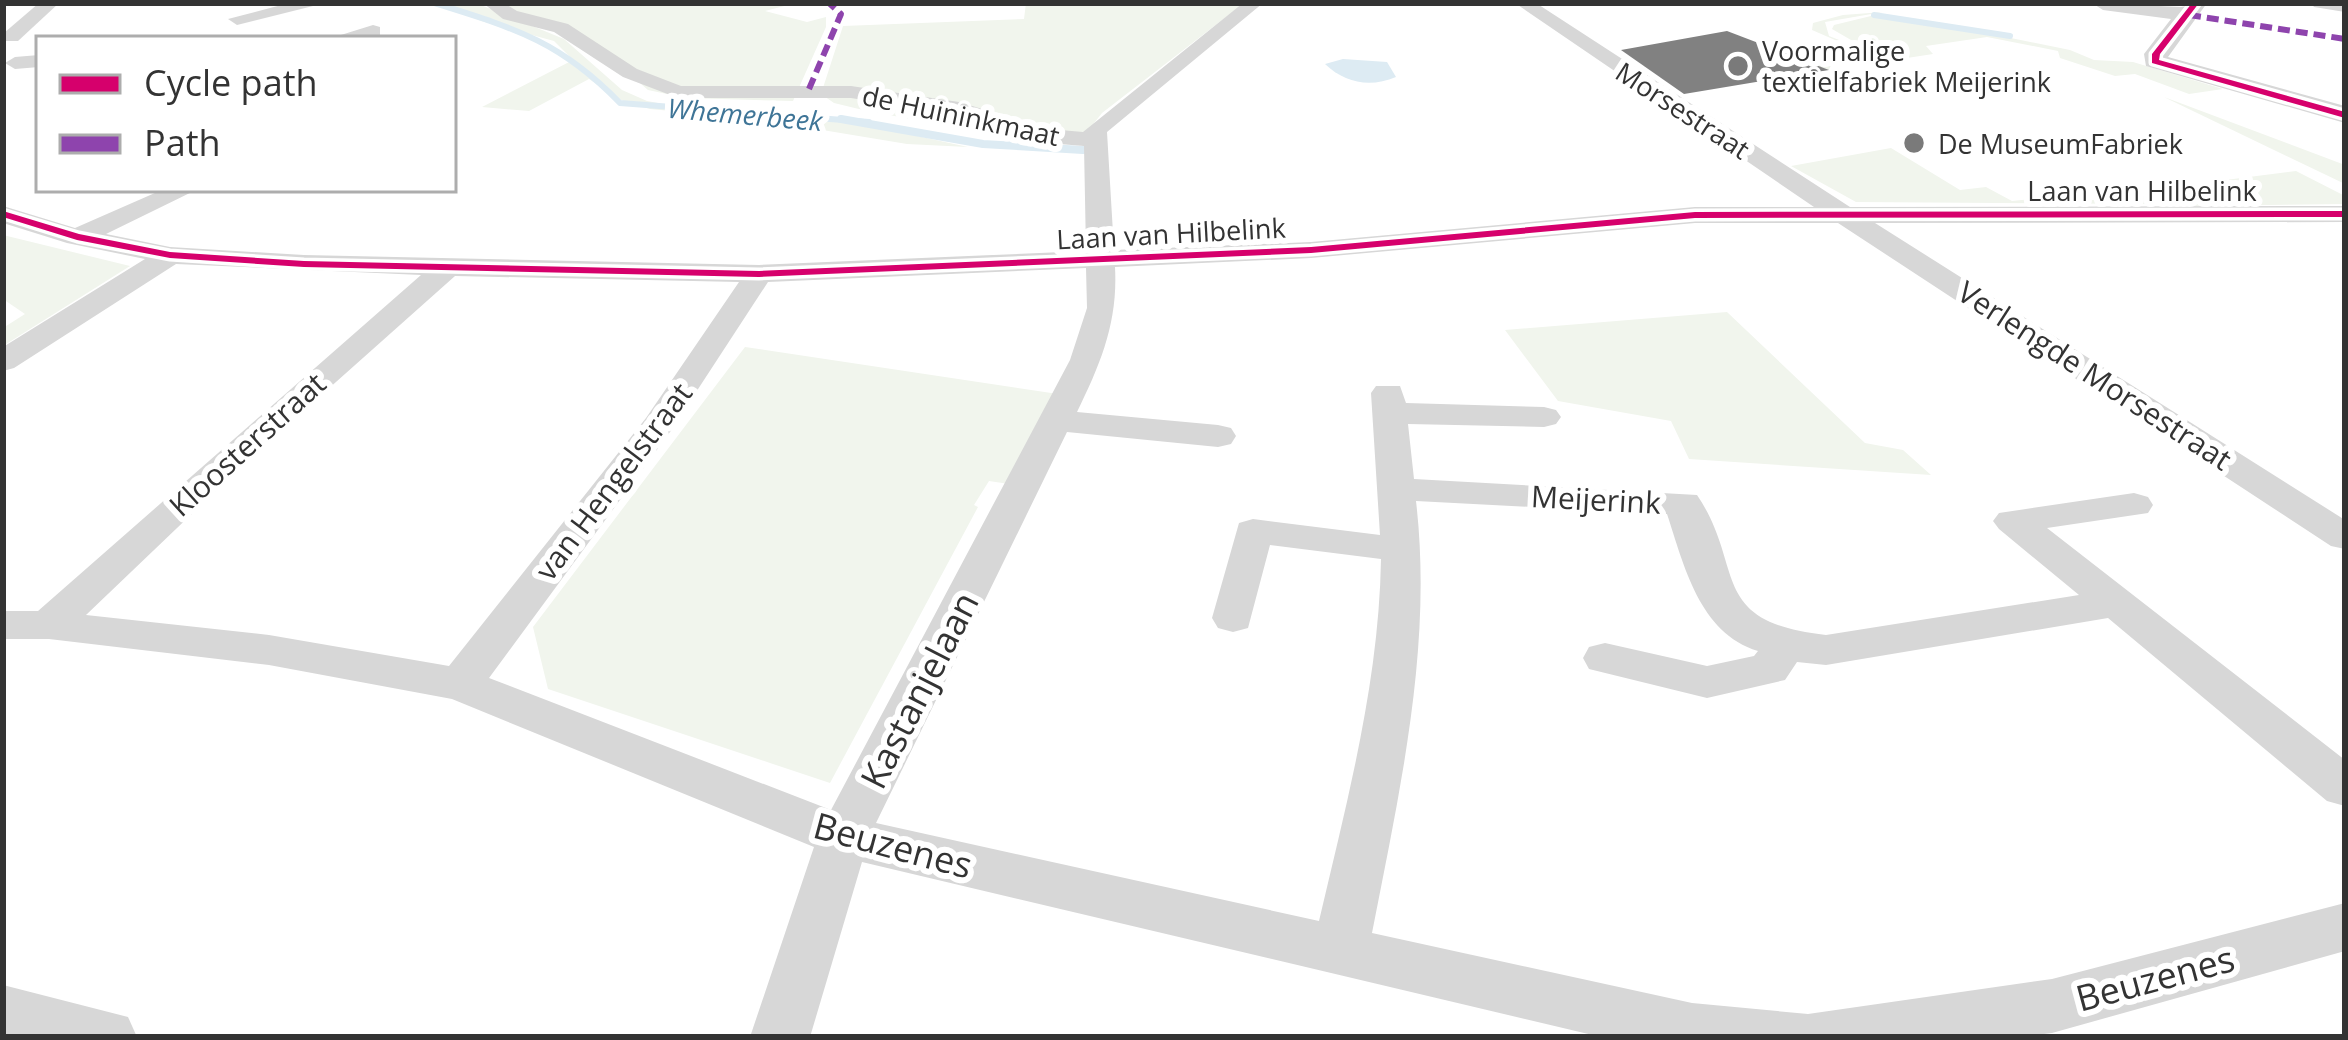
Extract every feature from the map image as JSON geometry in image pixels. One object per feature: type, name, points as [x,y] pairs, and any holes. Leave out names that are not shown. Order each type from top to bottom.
[{"type":"street","points":[[11,37],[50,3]]},
{"type":"street","points":[[247,36],[266,34],[229,15],[316,3]]},
{"type":"street","name":"de Huininkmaat","points":[[492,3],[510,15],[561,28],[630,73],[678,92],[851,92],[959,109],[1047,136],[1093,140]]},
{"type":"street","points":[[1093,140],[1095,130],[1108,117],[1254,3]]},
{"type":"street","name":"Morsestraat","points":[[1524,3],[1682,113],[1846,213]]},
{"type":"street","points":[[2103,3],[2193,9]]},
{"type":"street","points":[[2320,3],[2345,7]]},
{"type":"street","points":[[2193,9],[2155,61],[2345,115]]},
{"type":"street","points":[[353,36],[373,32]]},
{"type":"street","points":[[14,63],[36,61]]},
{"type":"street","name":"Kastanjelaan","points":[[780,1037],[843,837],[1086,360],[1102,308],[1093,140]]},
{"type":"street","points":[[77,238],[178,192]]},
{"type":"street","name":"Verlengde Morsestraat","points":[[1846,213],[2345,537]]},
{"type":"street","name":"Laan van Hilbelink","points":[[3,214],[77,238],[170,255],[759,274],[1311,250],[1695,215],[2345,214]]},
{"type":"street","points":[[3,361],[170,255]]},
{"type":"street","name":"Kloosterstraat","points":[[26,625],[231,456],[448,267]]},
{"type":"street","name":"van Hengelstraat","points":[[460,684],[658,425],[759,274]]},
{"type":"street","points":[[1340,952],[1401,657],[1405,550],[1389,403],[1544,417]]},
{"type":"street","points":[[1058,421],[1219,436]]},
{"type":"street","name":"Meijerink","points":[[1396,489],[1683,503],[1717,599],[1741,627],[1783,648]]},
{"type":"street","points":[[2134,506],[2013,521],[2345,787]]},
{"type":"street","points":[[1233,618],[1253,531],[1405,550]]},
{"type":"street","points":[[1605,658],[1707,682],[1768,669],[1783,648],[1826,650],[2116,603]]},
{"type":"street","name":"Beuzenes","points":[[26,625],[269,650],[460,684],[843,837],[1692,1030],[1796,1037]]},
{"type":"street","name":"Beuzenes","points":[[1820,1037],[2053,1006],[2345,927]]},
{"type":"street","points":[[3,1012],[107,1037]]},
{"type":"shaded area","points":[[445,3],[476,3],[564,39],[622,90],[647,101],[811,113],[968,147],[907,144],[756,119],[650,109],[621,100],[589,79],[529,111],[482,107],[573,60],[554,41],[481,21]]},
{"type":"shaded area","points":[[495,3],[796,3],[765,11],[807,22],[826,17],[826,27],[793,101],[686,98],[648,90],[595,44]]},
{"type":"shaded area","points":[[1026,3],[1244,3],[1102,113],[1087,132],[928,122],[834,103],[821,94],[843,26],[1024,19]]},
{"type":"shaded area","points":[[1883,12],[1825,22],[1829,36],[1877,55],[1832,29],[1834,25],[1875,15],[1918,19],[2070,50],[2094,60],[2133,62],[2223,89],[2189,94],[2135,74],[2115,76],[2060,58],[2058,51],[1987,37],[1926,46],[1933,54],[1829,70],[1809,63],[1865,53],[1812,30],[1813,23]]},
{"type":"shaded area","points":[[1343,59],[1387,62],[1396,77],[1358,82],[1325,64]]},
{"type":"shaded area","points":[[2164,97],[2345,165],[2345,184],[2168,99]]},
{"type":"shaded area","points":[[1891,148],[1960,190],[1986,187],[2012,201],[2052,197],[2065,203],[2111,198],[2105,192],[2130,191],[2117,181],[2121,181],[2156,204],[1856,202],[1791,166]]},
{"type":"shaded area","points":[[2296,171],[2345,196],[2345,204],[2186,206],[2143,180],[2163,188]]},
{"type":"shaded area","points":[[3,235],[130,266],[3,346],[3,328],[25,314],[3,299]]},
{"type":"shaded area","points":[[1727,312],[1865,443],[1903,450],[1931,475],[1689,459],[1671,421],[1558,401],[1505,330]]},
{"type":"shaded area","points":[[745,347],[1058,394],[1009,484],[989,481],[974,505],[978,507],[830,783],[548,689],[533,627]]},
{"type":"building","name":"Voormalige textielfabriek Meijerink","points":[[1727,31],[1829,70],[1684,94],[1621,50]]},
{"type":"waterway","name":"Whemerbeek","points":[[434,3],[534,39],[577,65],[620,103],[850,121]]},
{"type":"waterway","name":"Whemerbeek","points":[[1874,15],[2010,36]]},
{"type":"waterway","name":"Whemerbeek","points":[[841,119],[850,121]]},
{"type":"waterway","name":"Whemerbeek","points":[[850,121],[869,122]]},
{"type":"waterway","name":"Whemerbeek","points":[[850,121],[983,144],[1083,150]]},
{"type":"marked path","points":[[809,89],[841,14],[829,3]]},
{"type":"marked path","points":[[2189,15],[2345,39]]},
{"type":"cycle path","points":[[2196,3],[2155,61],[2345,115]]},
{"type":"cycle path","points":[[3,214],[77,237],[170,255],[304,264],[759,274],[1311,250],[1695,215],[2345,214]]},
{"type":"place","name":"Voormalige textielfabriek Meijerink","points":[[1738,66]]},
{"type":"place","name":"De MuseumFabriek","points":[[1914,143]]}]
